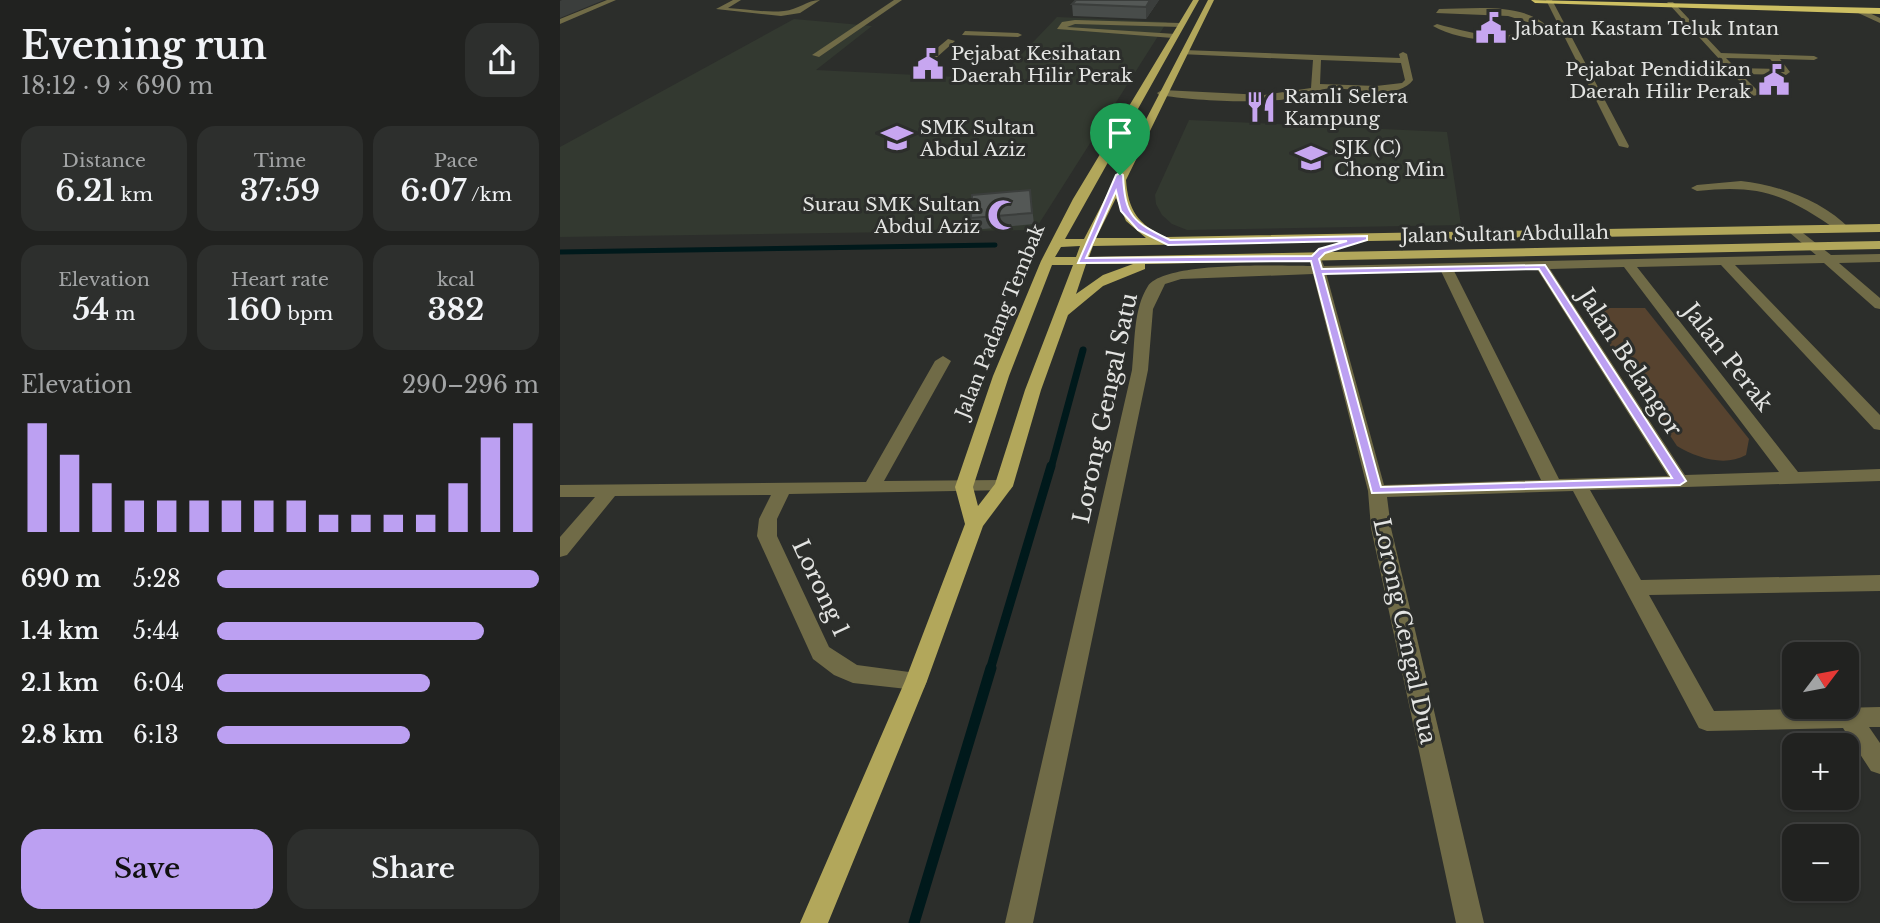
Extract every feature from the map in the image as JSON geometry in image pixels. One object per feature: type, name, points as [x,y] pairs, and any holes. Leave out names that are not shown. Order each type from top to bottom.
[{"type":"highway","points":[[1535,0],[1880,9]]},
{"type":"highway","points":[[1649,0],[1880,9]]},
{"type":"main road","name":"Jalan Padang Tembak","points":[[964,487],[1001,376],[1046,261],[1196,0]]},
{"type":"main road","points":[[814,923],[916,681],[974,524],[1004,486],[1033,390],[1088,243],[1120,175],[1211,0]]},
{"type":"main road","points":[[1120,175],[1120,201],[1124,211],[1140,229],[1168,243]]},
{"type":"main road","name":"Jalan Sultan Abdullah","points":[[1055,243],[1880,228]]},
{"type":"main road","points":[[1317,265],[1322,251],[1364,238]]},
{"type":"main road","name":"Jalan Sultan Abdullah","points":[[1046,261],[1165,260],[1317,265],[1880,245]]},
{"type":"main road","points":[[1061,315],[1089,289],[1108,276],[1165,260]]},
{"type":"main road","points":[[964,487],[974,524]]},
{"type":"street","points":[[560,22],[612,0]]},
{"type":"street","points":[[738,0],[720,9],[781,15],[797,11],[815,1]]},
{"type":"street","points":[[817,55],[898,0]]},
{"type":"street","points":[[1437,0],[1439,11],[1524,16],[1538,21],[1541,28],[1502,37],[1462,35],[1437,26]]},
{"type":"street","points":[[1549,0],[1624,146]]},
{"type":"street","points":[[797,1],[815,1]]},
{"type":"street","points":[[1672,2],[1756,94]]},
{"type":"street","points":[[1859,10],[1880,21]]},
{"type":"street","points":[[1173,36],[1061,29],[1065,24],[1075,22],[1180,25]]},
{"type":"street","points":[[965,33],[1018,35]]},
{"type":"street","points":[[933,56],[951,41]]},
{"type":"street","points":[[1708,44],[1721,45]]},
{"type":"street","points":[[1162,93],[1291,96],[1307,94],[1315,87],[1376,89],[1405,85],[1409,80],[1404,57],[1183,52]]},
{"type":"street","points":[[1718,55],[1814,58]]},
{"type":"street","points":[[1315,87],[1317,57]]},
{"type":"street","points":[[1734,71],[1787,72],[1773,57]]},
{"type":"street","points":[[1697,188],[1734,183],[1771,187],[1807,203],[1844,229]]},
{"type":"street","points":[[1794,230],[1880,305]]},
{"type":"street","name":"Lorong Gengal Satu","points":[[1019,923],[1140,370],[1148,296],[1159,282],[1175,275],[1317,265],[1447,269],[1880,258]]},
{"type":"street","points":[[1725,262],[1880,425]]},
{"type":"street","name":"Jalan Perak","points":[[1628,264],[1793,478]]},
{"type":"street","name":"Lorong Cengal Dua","points":[[1317,265],[1377,491],[1381,528],[1470,923]]},
{"type":"street","name":"Jalan Belangor","points":[[1542,267],[1680,481]]},
{"type":"street","points":[[1447,269],[1553,485]]},
{"type":"street","points":[[871,488],[943,361]]},
{"type":"street","points":[[1377,491],[1880,475]]},
{"type":"street","points":[[1578,484],[1707,721],[1850,719],[1880,763]]},
{"type":"street","points":[[560,491],[1004,486]]},
{"type":"street","name":"Lorong 1","points":[[782,490],[768,519],[767,536],[821,653],[835,668],[856,676],[916,681]]},
{"type":"street","points":[[560,550],[610,491]]},
{"type":"street","points":[[1635,588],[1880,583]]},
{"type":"street","points":[[1859,718],[1880,717]]},
{"type":"shaded area","name":"SMK Sultan Abdul Aziz","points":[[1057,17],[1167,22],[1035,230],[560,237],[560,147],[794,19],[872,26],[816,70],[998,79]]},
{"type":"shaded area","name":"SJK (C) Chong Min","points":[[1189,120],[1447,132],[1461,225],[1187,230],[1172,224],[1162,215],[1155,195]]},
{"type":"shaded area","points":[[1585,308],[1645,308],[1749,439],[1746,455],[1738,459],[1711,460],[1677,446]]},
{"type":"building","points":[[1076,0],[1150,0],[1146,7],[1072,4]]},
{"type":"building","points":[[1030,190],[1032,213],[971,218],[972,195]]},
{"type":"waterway","points":[[560,252],[995,245]]},
{"type":"waterway","points":[[1051,468],[1083,350]]},
{"type":"waterway","points":[[990,670],[1051,466]]},
{"type":"waterway","points":[[914,923],[991,668]]},
{"type":"place","name":"Jabatan Kastam Teluk Intan","points":[[1491,28]]},
{"type":"place","name":"Pejabat Kesihatan Daerah Hilir Perak","points":[[928,64]]},
{"type":"place","name":"Pejabat Pendidikan Daerah Hilir Perak","points":[[1774,80]]},
{"type":"place","name":"Ramli Selera Kampung","points":[[1261,107]]},
{"type":"place","name":"SMK Sultan Abdul Aziz","points":[[897,138]]},
{"type":"place","name":"SJK (C) Chong Min","points":[[1311,158]]},
{"type":"place","name":"Surau SMK Sultan Abdul Aziz","points":[[1003,215]]},
{"type":"route","points":[[1120,175],[1081,261],[1314,258],[1377,491],[1680,481],[1542,267],[1319,272],[1314,258],[1322,251],[1364,238],[1168,243],[1140,229],[1124,211],[1120,201],[1120,175]]}]
